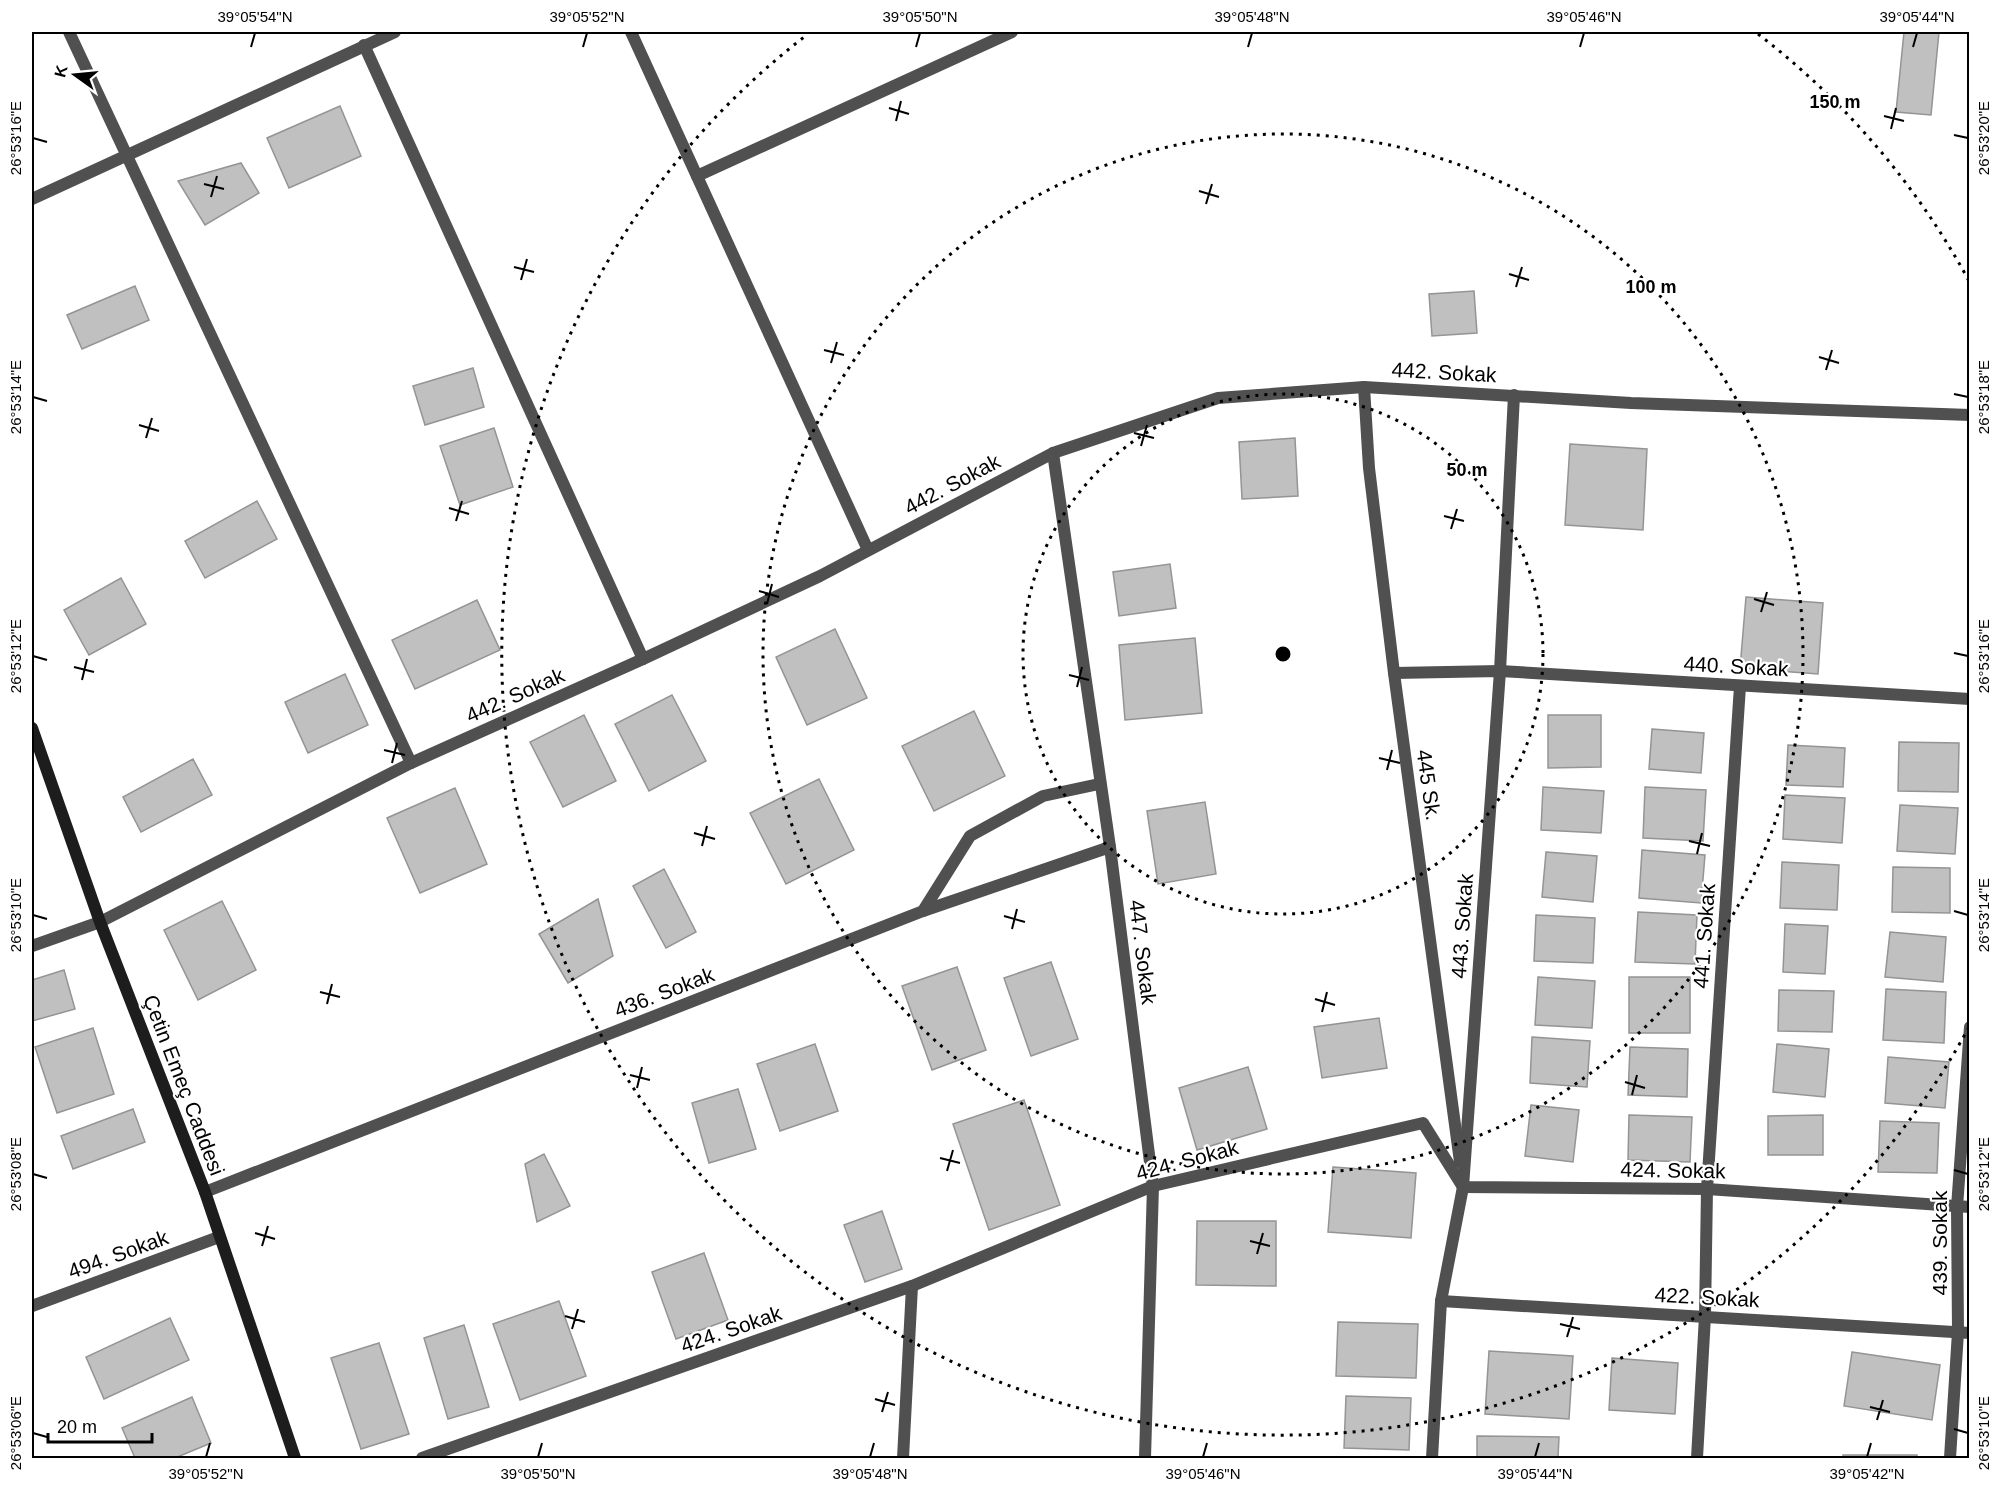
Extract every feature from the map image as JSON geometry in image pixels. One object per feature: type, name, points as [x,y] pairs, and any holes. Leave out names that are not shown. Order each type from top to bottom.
[{"type":"street","points":[[69,32],[411,763]]},
{"type":"street","points":[[32,199],[395,32]]},
{"type":"street","points":[[631,32],[868,550]]},
{"type":"street","points":[[697,176],[1012,32]]},
{"type":"street","points":[[364,45],[643,659]]},
{"type":"street","name":"442. Sokak","points":[[32,946],[100,922],[411,763],[643,659],[820,576],[1053,453],[1218,398],[1364,387],[1631,403],[1970,415]]},
{"type":"street","name":"445 Sk.","points":[[1364,387],[1369,468],[1394,673],[1463,1187]]},
{"type":"street","name":"443. Sokak","points":[[1432,1458],[1442,1301],[1463,1187],[1500,671],[1514,395]]},
{"type":"street","name":"447. Sokak","points":[[1053,453],[1099,784],[1110,847],[1153,1186],[1145,1458]]},
{"type":"street","name":"440. Sokak","points":[[1394,673],[1500,671],[1970,699]]},
{"type":"street","name":"441. Sokak","points":[[1705,1316],[1707,1189],[1740,686]]},
{"type":"street","name":"Çetin Emeç Caddesi","points":[[32,728],[100,922],[205,1192],[296,1458]]},
{"type":"street","points":[[923,911],[970,836],[1043,796],[1099,784]]},
{"type":"street","name":"436. Sokak","points":[[205,1192],[923,911],[1110,847]]},
{"type":"street","name":"439. Sokak","points":[[1950,1458],[1964,1332],[1963,1207],[1970,1027]]},
{"type":"street","name":"424. Sokak","points":[[422,1458],[912,1286],[1153,1186],[1423,1123],[1463,1187],[1707,1189],[1963,1207]]},
{"type":"street","name":"494. Sokak","points":[[32,1303],[219,1237]]},
{"type":"street","points":[[903,1458],[912,1286]]},
{"type":"street","name":"422. Sokak","points":[[1442,1301],[1964,1332]]},
{"type":"street","points":[[1697,1458],[1705,1316]]},
{"type":"building","points":[[1904,32],[1939,32],[1931,115],[1896,112]]},
{"type":"building","points":[[340,106],[361,156],[289,188],[267,138]]},
{"type":"building","points":[[241,163],[259,193],[205,225],[178,181]]},
{"type":"building","points":[[135,286],[149,320],[82,349],[67,315]]},
{"type":"building","points":[[1474,291],[1477,333],[1432,336],[1429,294]]},
{"type":"building","points":[[473,368],[484,407],[425,425],[413,386]]},
{"type":"building","points":[[494,428],[513,487],[460,505],[440,446]]},
{"type":"building","points":[[1295,438],[1298,496],[1242,499],[1239,442]]},
{"type":"building","points":[[1570,444],[1647,449],[1643,530],[1565,525]]},
{"type":"building","points":[[257,501],[277,539],[205,578],[185,541]]},
{"type":"building","points":[[1170,564],[1176,608],[1119,616],[1113,572]]},
{"type":"building","points":[[121,578],[146,624],[89,655],[64,610]]},
{"type":"building","points":[[1746,597],[1823,603],[1818,674],[1740,668]]},
{"type":"building","points":[[477,600],[500,650],[415,689],[392,640]]},
{"type":"building","points":[[835,629],[867,698],[807,725],[776,657]]},
{"type":"building","points":[[1195,638],[1202,713],[1125,720],[1119,645]]},
{"type":"building","points":[[345,674],[368,725],[308,753],[285,702]]},
{"type":"building","points":[[672,695],[706,761],[649,791],[615,724]]},
{"type":"building","points":[[974,711],[1005,776],[934,811],[902,746]]},
{"type":"building","points":[[584,715],[616,781],[563,807],[530,742]]},
{"type":"building","points":[[1548,715],[1601,715],[1601,767],[1548,768]]},
{"type":"building","points":[[1652,729],[1704,733],[1701,773],[1649,769]]},
{"type":"building","points":[[1899,742],[1959,743],[1958,792],[1898,791]]},
{"type":"building","points":[[1788,745],[1845,748],[1843,787],[1786,785]]},
{"type":"building","points":[[193,759],[212,795],[141,832],[123,797]]},
{"type":"building","points":[[819,779],[854,850],[786,884],[750,813]]},
{"type":"building","points":[[1543,787],[1604,791],[1601,833],[1541,830]]},
{"type":"building","points":[[1645,787],[1706,790],[1703,841],[1643,838]]},
{"type":"building","points":[[455,788],[487,864],[420,893],[387,818]]},
{"type":"building","points":[[1785,795],[1845,798],[1842,843],[1783,839]]},
{"type":"building","points":[[1205,802],[1216,874],[1158,884],[1147,811]]},
{"type":"building","points":[[1900,805],[1958,808],[1955,854],[1897,851]]},
{"type":"building","points":[[1642,850],[1705,855],[1701,903],[1639,898]]},
{"type":"building","points":[[1546,852],[1597,856],[1593,902],[1542,897]]},
{"type":"building","points":[[1782,862],[1839,865],[1837,910],[1780,908]]},
{"type":"building","points":[[1893,867],[1950,868],[1950,913],[1892,912]]},
{"type":"building","points":[[664,869],[696,932],[666,948],[633,886]]},
{"type":"building","points":[[598,899],[613,956],[568,983],[539,934]]},
{"type":"building","points":[[222,901],[256,970],[198,1000],[164,930]]},
{"type":"building","points":[[1638,912],[1697,915],[1695,964],[1635,962]]},
{"type":"building","points":[[1536,915],[1595,918],[1593,963],[1534,961]]},
{"type":"building","points":[[1785,924],[1828,926],[1825,974],[1783,972]]},
{"type":"building","points":[[1890,932],[1946,937],[1943,982],[1885,977]]},
{"type":"building","points":[[1051,962],[1078,1039],[1031,1056],[1004,978]]},
{"type":"building","points":[[957,967],[986,1050],[932,1070],[902,986]]},
{"type":"building","points":[[64,970],[75,1009],[32,1021],[32,980]]},
{"type":"building","points":[[1538,977],[1595,981],[1592,1028],[1535,1025]]},
{"type":"building","points":[[1629,977],[1690,977],[1690,1033],[1629,1033]]},
{"type":"building","points":[[1886,989],[1946,992],[1944,1043],[1883,1040]]},
{"type":"building","points":[[1779,990],[1834,991],[1832,1032],[1778,1031]]},
{"type":"building","points":[[1379,1018],[1387,1068],[1322,1078],[1314,1027]]},
{"type":"building","points":[[93,1028],[114,1094],[57,1113],[35,1047]]},
{"type":"building","points":[[1532,1037],[1590,1041],[1587,1087],[1530,1083]]},
{"type":"building","points":[[815,1044],[838,1111],[780,1131],[757,1064]]},
{"type":"building","points":[[1777,1044],[1829,1049],[1825,1097],[1773,1092]]},
{"type":"building","points":[[1630,1047],[1688,1049],[1687,1097],[1628,1095]]},
{"type":"building","points":[[1888,1057],[1949,1062],[1945,1108],[1885,1103]]},
{"type":"building","points":[[1248,1067],[1267,1129],[1197,1150],[1179,1088]]},
{"type":"building","points":[[738,1089],[756,1149],[709,1163],[692,1103]]},
{"type":"building","points":[[1024,1100],[1060,1205],[989,1230],[953,1124]]},
{"type":"building","points":[[1531,1105],[1579,1110],[1573,1162],[1525,1156]]},
{"type":"building","points":[[133,1109],[145,1142],[73,1169],[61,1136]]},
{"type":"building","points":[[1629,1115],[1692,1117],[1690,1162],[1628,1160]]},
{"type":"building","points":[[1823,1115],[1823,1155],[1768,1155],[1768,1116]]},
{"type":"building","points":[[1880,1121],[1939,1123],[1937,1173],[1878,1172]]},
{"type":"building","points":[[544,1154],[570,1206],[537,1222],[525,1164]]},
{"type":"building","points":[[1333,1167],[1416,1173],[1411,1238],[1328,1232]]},
{"type":"building","points":[[882,1211],[902,1269],[865,1282],[844,1225]]},
{"type":"building","points":[[1197,1221],[1276,1221],[1276,1286],[1196,1285]]},
{"type":"building","points":[[704,1253],[728,1320],[676,1339],[652,1272]]},
{"type":"building","points":[[559,1301],[586,1376],[520,1400],[493,1324]]},
{"type":"building","points":[[170,1318],[189,1360],[104,1399],[86,1357]]},
{"type":"building","points":[[1338,1322],[1418,1324],[1416,1378],[1336,1376]]},
{"type":"building","points":[[464,1325],[489,1407],[448,1419],[424,1338]]},
{"type":"building","points":[[379,1343],[409,1434],[361,1449],[331,1358]]},
{"type":"building","points":[[1489,1351],[1573,1356],[1569,1419],[1485,1414]]},
{"type":"building","points":[[1852,1352],[1940,1365],[1932,1420],[1844,1406]]},
{"type":"building","points":[[1612,1358],[1678,1363],[1675,1414],[1609,1410]]},
{"type":"building","points":[[1346,1396],[1411,1398],[1409,1450],[1344,1448]]},
{"type":"building","points":[[192,1397],[211,1443],[175,1458],[135,1458],[122,1428]]},
{"type":"building","points":[[1477,1436],[1559,1437],[1558,1458],[1477,1458]]},
{"type":"building","points":[[1843,1455],[1917,1455],[1917,1458],[1843,1458]]}]
